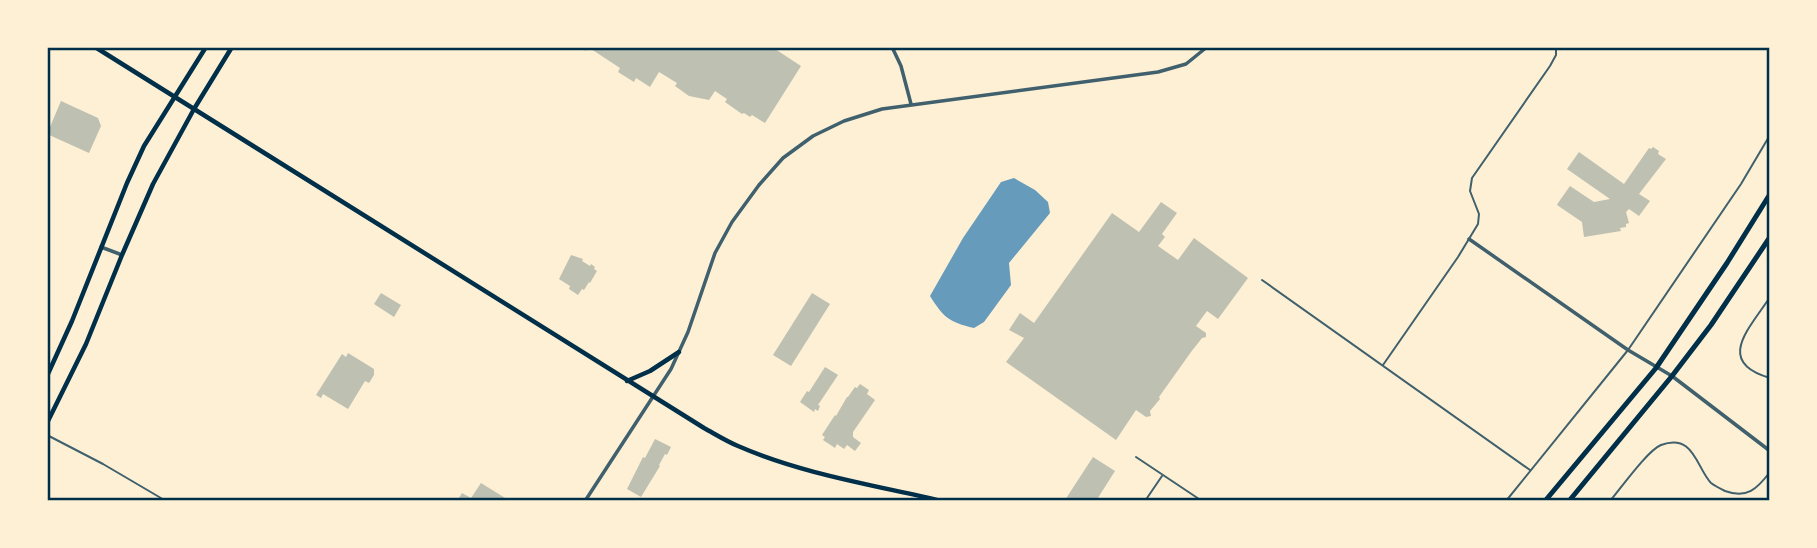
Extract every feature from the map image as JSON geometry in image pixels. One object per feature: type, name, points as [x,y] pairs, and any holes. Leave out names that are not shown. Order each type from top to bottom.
[{"type":"main road","points":[[95,47],[627,381],[736,445],[812,471],[942,501]]},
{"type":"main road","points":[[47,376],[144,146],[206,47]]},
{"type":"main road","points":[[47,423],[86,344],[153,184],[232,47]]},
{"type":"main road","points":[[1545,501],[1656,368],[1770,194]]},
{"type":"main road","points":[[1569,501],[1711,325],[1770,237]]},
{"type":"main road","points":[[627,381],[650,371],[679,352]]},
{"type":"street","points":[[892,47],[901,66],[911,104]]},
{"type":"street","points":[[585,501],[671,369],[688,332],[715,253],[732,222],[783,158],[813,136],[844,121],[882,109],[1158,72],[1185,64],[1207,47]]},
{"type":"street","points":[[1469,239],[1628,350],[1672,376],[1770,451]]},
{"type":"street","points":[[101,247],[122,255]]},
{"type":"lane","points":[[1383,365],[1478,224],[1479,214],[1470,191],[1472,178],[1550,66],[1556,55],[1556,47]]},
{"type":"lane","points":[[1506,501],[1628,350],[1741,184],[1770,135]]},
{"type":"lane","points":[[1262,280],[1531,471]]},
{"type":"lane","points":[[1770,298],[1740,342],[1741,356],[1746,367],[1770,378]]},
{"type":"lane","points":[[47,435],[166,501]]},
{"type":"lane","points":[[1611,501],[1648,456],[1659,446],[1673,443],[1685,446],[1694,453],[1712,483],[1734,494],[1745,493],[1759,486],[1770,472]]},
{"type":"lane","points":[[1136,457],[1202,501]]},
{"type":"lane","points":[[1145,501],[1163,475]]},
{"type":"water","points":[[1014,178],[1035,190],[1048,202],[1050,213],[1009,263],[1011,285],[984,322],[974,328],[959,324],[943,314],[930,296],[963,238],[1001,182]]},
{"type":"building","points":[[588,47],[772,47],[801,66],[765,123],[752,115],[750,117],[742,114],[715,91],[709,100],[689,96],[675,86],[677,83],[659,72],[650,87],[636,78],[634,82],[618,72],[620,68]]},
{"type":"building","points":[[61,101],[98,118],[101,126],[89,153],[47,134]]},
{"type":"building","points":[[1653,147],[1666,159],[1639,194],[1650,201],[1639,216],[1629,209],[1626,212],[1629,223],[1620,228],[1621,231],[1584,237],[1582,222],[1557,205],[1558,203],[1570,186],[1594,202],[1610,199],[1567,169],[1579,152],[1624,184],[1649,148]]},
{"type":"building","points":[[1161,202],[1177,213],[1162,234],[1165,237],[1158,246],[1178,260],[1194,238],[1248,278],[1218,319],[1207,311],[1196,326],[1206,333],[1206,337],[1202,338],[1191,352],[1159,397],[1150,411],[1151,416],[1146,417],[1136,410],[1116,440],[1006,362],[1024,338],[1009,330],[1020,313],[1034,323],[1112,213],[1139,232]]},
{"type":"building","points":[[571,255],[583,259],[582,261],[590,266],[591,264],[597,271],[578,295],[559,279]]},
{"type":"building","points":[[381,293],[401,305],[394,317],[374,304]]},
{"type":"building","points":[[812,293],[830,304],[791,366],[773,355]]},
{"type":"building","points":[[348,353],[374,369],[374,375],[369,383],[365,381],[348,409],[323,394],[321,398],[316,395],[342,354],[346,357]]},
{"type":"building","points":[[825,367],[838,375],[818,405],[818,411],[815,409],[814,412],[800,402]]},
{"type":"building","points":[[860,384],[869,390],[867,394],[875,400],[853,432],[853,437],[861,443],[855,451],[847,445],[844,449],[837,444],[835,448],[823,440],[825,437],[822,435],[847,397]]},
{"type":"building","points":[[655,439],[671,447],[641,497],[627,489]]},
{"type":"building","points":[[1093,457],[1115,471],[1096,501],[1066,501],[1065,500]]},
{"type":"building","points":[[481,483],[510,501],[457,501],[462,493],[471,498]]}]
